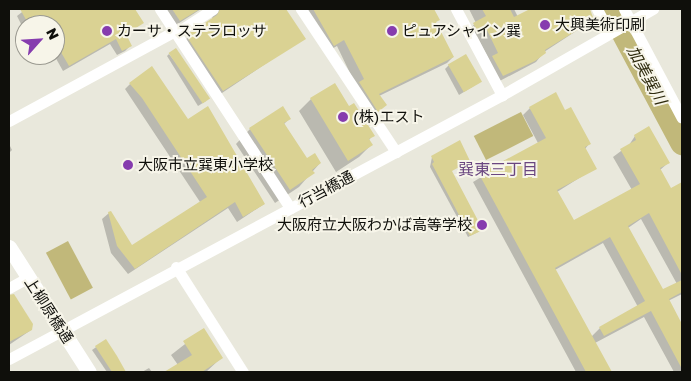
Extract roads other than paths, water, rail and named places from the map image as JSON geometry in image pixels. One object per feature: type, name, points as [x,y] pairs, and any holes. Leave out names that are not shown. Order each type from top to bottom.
[{"type":"street","points":[[160,9],[290,208]]},
{"type":"street","points":[[9,121],[175,32],[212,9]]},
{"type":"street","points":[[301,9],[396,152]]},
{"type":"street","points":[[456,9],[502,95]]},
{"type":"street","points":[[597,9],[613,32]]},
{"type":"street","points":[[624,9],[629,22],[682,118]]},
{"type":"street","points":[[629,22],[653,9]]},
{"type":"street","name":"行当橋通","points":[[9,359],[176,267],[502,95],[629,22]]},
{"type":"street","name":"上柳原橋通","points":[[9,247],[89,372]]},
{"type":"street","points":[[176,267],[244,372]]},
{"type":"street","points":[[9,288],[28,278]]},
{"type":"waterway","name":"加美巽川","points":[[611,9],[682,142]]},
{"type":"place","name":"大興美術印刷","points":[[545,25]]},
{"type":"place","name":"カーサ・ステラロッサ","points":[[107,31]]},
{"type":"place","name":"ピュアシャイン巽","points":[[392,31]]},
{"type":"place","name":"(株)エスト","points":[[343,117]]},
{"type":"place","name":"大阪市立巽東小学校","points":[[128,165]]},
{"type":"place","name":"大阪府立大阪わかば高等学校","points":[[482,225]]},
{"type":"district","name":"巽東三丁目","points":[[498,169]]}]
